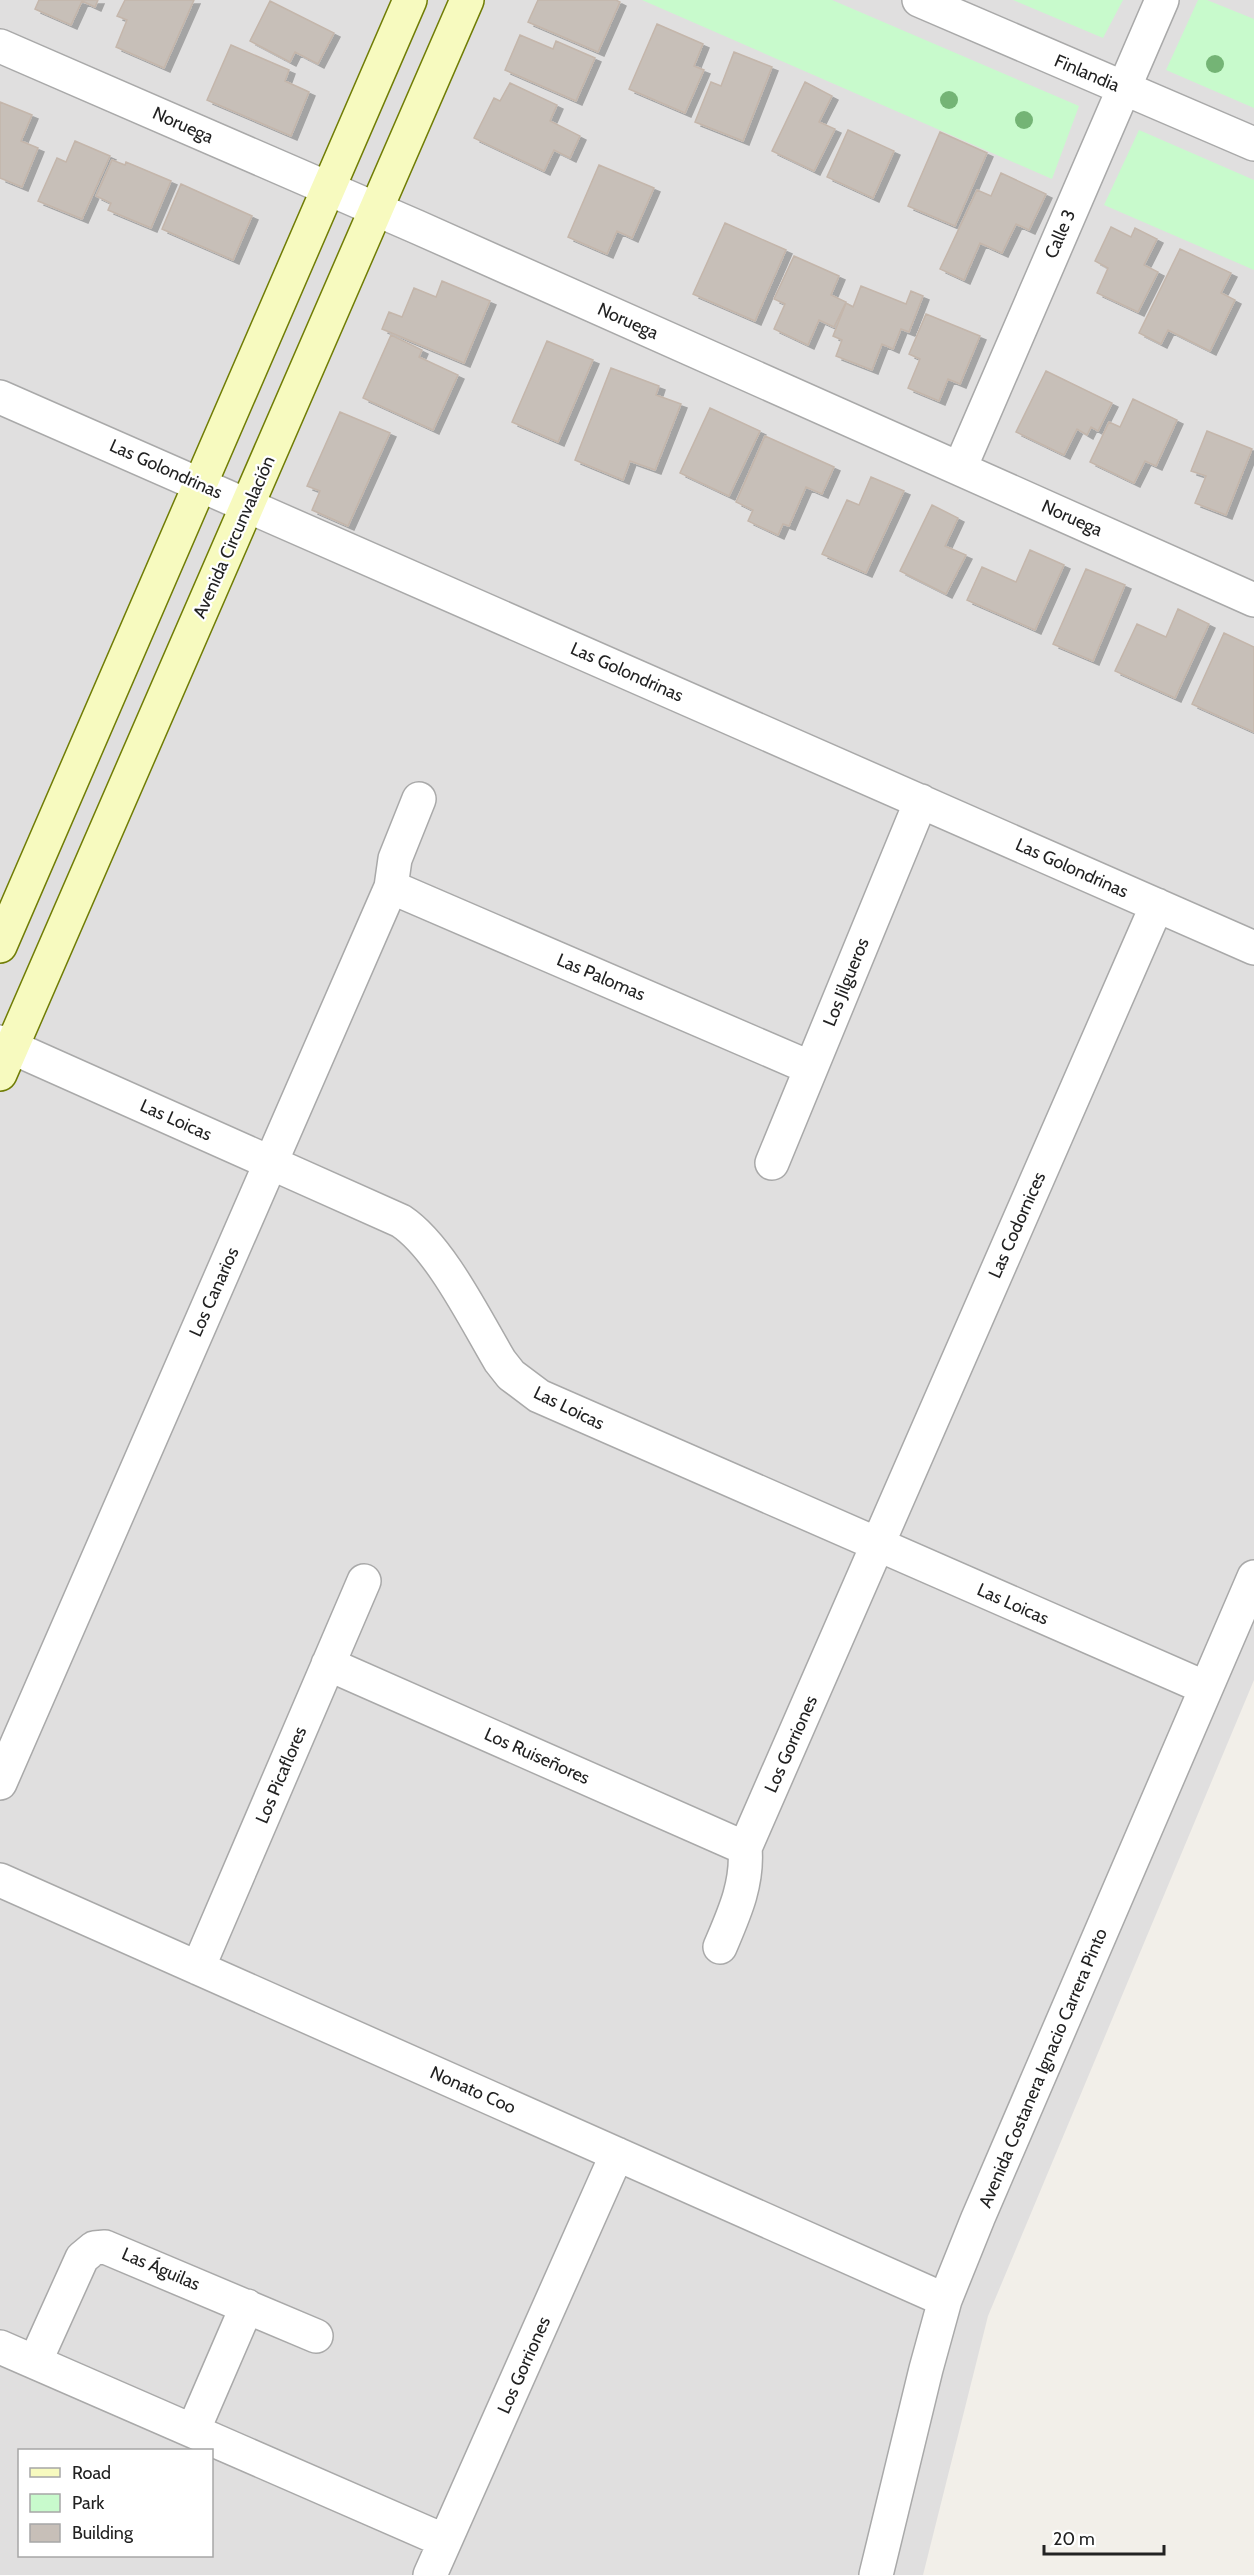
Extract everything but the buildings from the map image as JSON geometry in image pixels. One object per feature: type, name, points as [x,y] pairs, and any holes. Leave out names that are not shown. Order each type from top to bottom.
[{"type":"street","points":[[0,946],[410,0]]},
{"type":"street","name":"Avenida Circunvalación","points":[[4,1054],[248,505],[467,0]]},
{"type":"street","name":"Finlandia","points":[[920,0],[1254,144]]},
{"type":"street","name":"Calle 3","points":[[960,468],[1162,0]]},
{"type":"street","name":"Noruega","points":[[0,46],[376,209],[1254,600]]},
{"type":"street","name":"Las Golondrinas","points":[[0,397],[1254,948]]},
{"type":"street","name":"Los Canarios","points":[[0,1783],[391,886],[395,859],[419,799]]},
{"type":"street","name":"Los Jilgueros","points":[[772,1163],[921,801]]},
{"type":"street","name":"Las Palomas","points":[[391,886],[811,1068]]},
{"type":"street","name":"Las Codornices","points":[[878,1545],[1157,905]]},
{"type":"street","name":"Las Loicas","points":[[4,1054],[271,1162],[387,1214],[414,1229],[432,1250],[500,1361],[511,1375],[538,1396],[1206,1688]]},
{"type":"street","name":"Los Gorriones","points":[[720,1947],[740,1900],[747,1863],[746,1848],[878,1545]]},
{"type":"street","name":"Avenida Costanera Ignacio Carrera Pinto","points":[[876,2575],[945,2300],[978,2218],[1254,1577]]},
{"type":"street","name":"Los Picaflores","points":[[198,1968],[364,1581]]},
{"type":"street","name":"Los Ruiseñores","points":[[328,1664],[746,1848]]},
{"type":"street","name":"Nonato Coo","points":[[0,1880],[945,2300]]},
{"type":"street","name":"Los Gorriones","points":[[430,2575],[617,2154]]},
{"type":"street","name":"Las Águilas","points":[[35,2362],[78,2265],[87,2252],[94,2248],[115,2249],[316,2336]]},
{"type":"street","points":[[193,2431],[247,2306]]},
{"type":"street","points":[[0,2347],[445,2541]]},
{"type":"shaded area","points":[[0,0],[1254,0],[1254,1680],[988,2316],[923,2575],[0,2575]]},
{"type":"green space","points":[[642,0],[832,0],[1079,106],[1052,179]]},
{"type":"green space","points":[[1013,0],[1123,0],[1103,38]]},
{"type":"green space","points":[[1198,0],[1207,0],[1254,19],[1254,108],[1166,70]]},
{"type":"green space","points":[[1139,130],[1254,180],[1254,270],[1104,205]]}]
